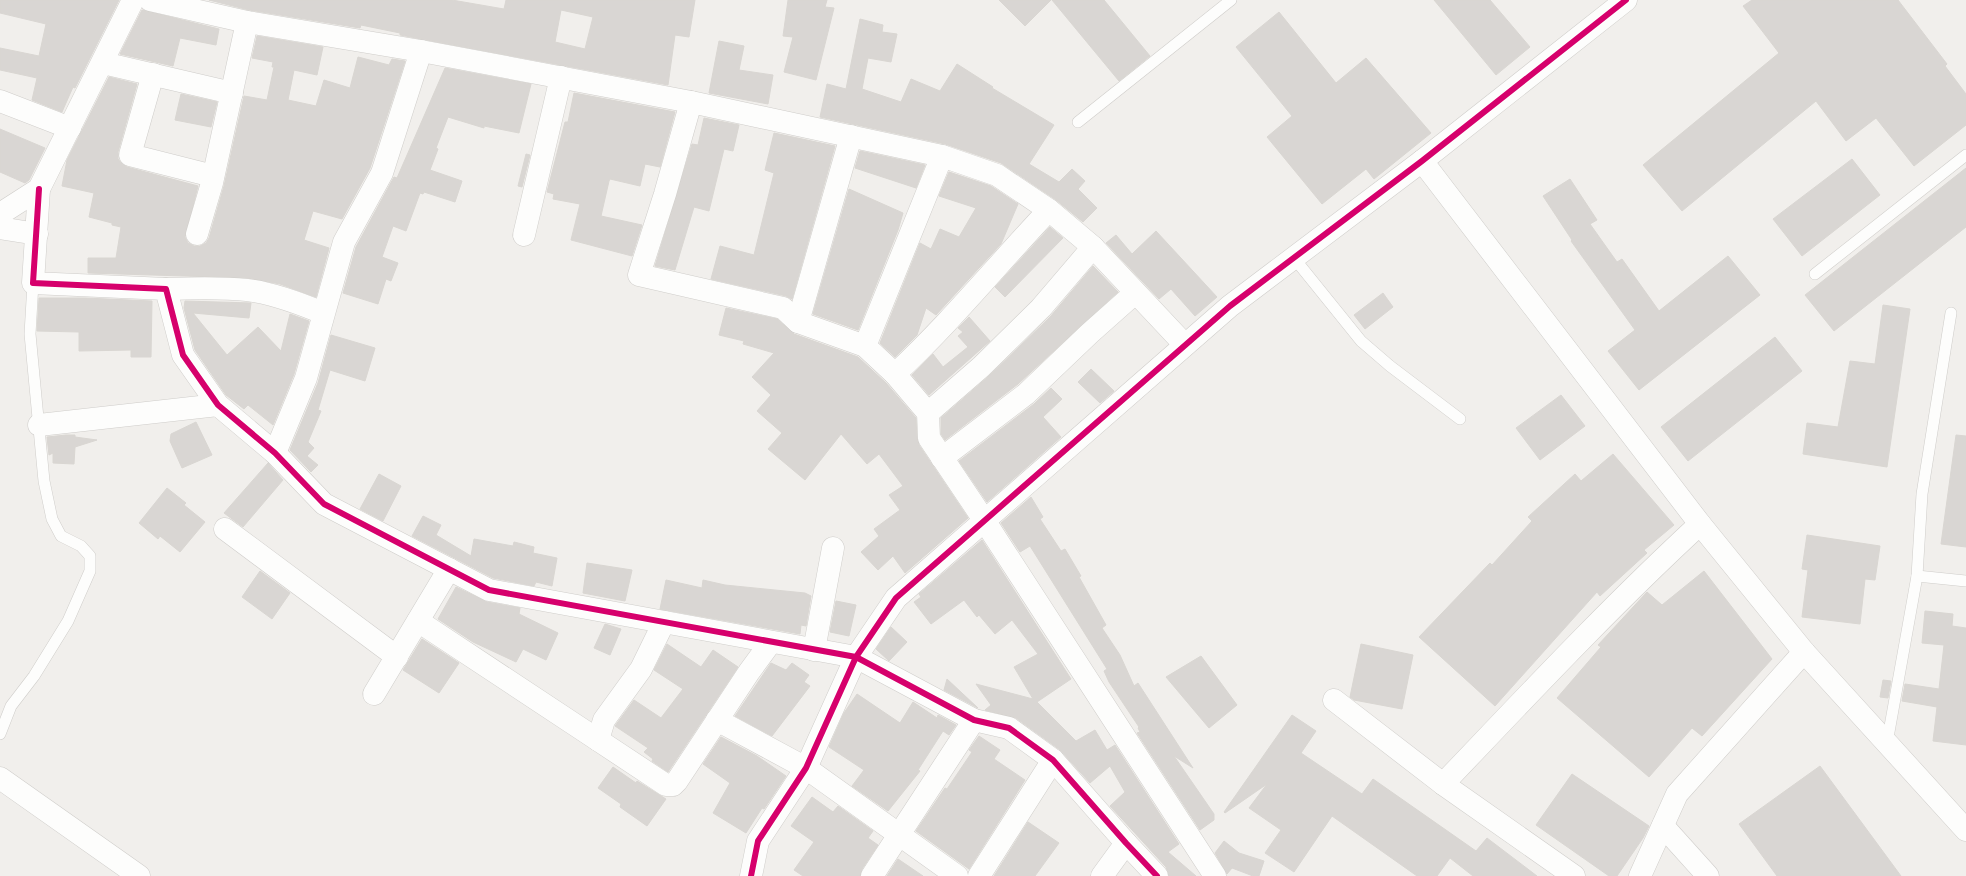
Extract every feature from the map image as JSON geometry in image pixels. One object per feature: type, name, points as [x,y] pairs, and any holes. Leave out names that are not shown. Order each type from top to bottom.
[{"type":"street","points":[[133,0],[39,189],[33,283],[166,289],[203,288],[247,290],[294,301],[323,313]]},
{"type":"street","points":[[150,0],[247,22],[422,51],[691,102],[942,156],[998,174],[1049,210],[1093,247],[1185,345]]},
{"type":"street","points":[[751,876],[758,841],[806,768],[856,657],[896,598],[1230,306],[1422,161],[1626,0]]},
{"type":"street","points":[[197,234],[214,176],[247,22]]},
{"type":"street","points":[[275,453],[306,378],[344,242],[382,173],[422,51]]},
{"type":"street","points":[[103,63],[232,93]]},
{"type":"street","points":[[153,74],[130,155],[214,176]]},
{"type":"street","points":[[524,235],[560,77]]},
{"type":"street","points":[[0,101],[70,128]]},
{"type":"street","points":[[691,102],[665,194],[639,275],[783,308],[798,322],[865,346],[895,374],[928,413],[929,438],[984,520],[1215,876]]},
{"type":"street","points":[[798,322],[851,136]]},
{"type":"street","points":[[865,346],[942,156]]},
{"type":"street","points":[[1422,161],[1700,524],[1804,652],[1966,830]]},
{"type":"street","points":[[0,214],[39,189]]},
{"type":"street","points":[[895,374],[934,338],[1049,210]]},
{"type":"street","points":[[0,228],[37,234]]},
{"type":"street","points":[[928,413],[981,367],[1041,308],[1093,247]]},
{"type":"street","points":[[166,289],[183,355],[218,405],[275,453],[324,504],[489,590],[856,657],[974,720],[1010,728],[1053,760],[1157,876]]},
{"type":"street","points":[[942,458],[1026,394],[1090,333],[1136,293]]},
{"type":"street","points":[[39,425],[218,405]]},
{"type":"street","points":[[1443,784],[1634,586],[1700,524]]},
{"type":"street","points":[[225,529],[396,657]]},
{"type":"street","points":[[814,650],[834,548]]},
{"type":"street","points":[[374,694],[449,569]]},
{"type":"street","points":[[418,621],[666,785],[673,785],[749,672],[772,642]]},
{"type":"street","points":[[598,740],[604,720],[641,669],[664,622]]},
{"type":"street","points":[[1640,876],[1677,794],[1804,652]]},
{"type":"street","points":[[1334,700],[1443,784],[1574,876]]},
{"type":"street","points":[[717,720],[806,768],[900,833],[958,876]]},
{"type":"street","points":[[872,876],[974,720]]},
{"type":"street","points":[[978,876],[1053,760]]},
{"type":"street","points":[[0,778],[139,876]]},
{"type":"street","points":[[1663,826],[1708,876]]},
{"type":"street","points":[[1102,876],[1126,843]]},
{"type":"lane","points":[[1078,122],[1231,0]]},
{"type":"lane","points":[[1815,274],[1966,155]]},
{"type":"lane","points":[[1294,258],[1361,341],[1390,366],[1460,419]]},
{"type":"lane","points":[[0,734],[11,706],[34,676],[68,622],[90,571],[90,556],[81,546],[61,536],[52,519],[44,481],[30,334],[33,283]]},
{"type":"lane","points":[[1886,743],[1917,576],[1922,494],[1952,313]]},
{"type":"lane","points":[[1917,576],[1966,581]]},
{"type":"building","points":[[0,0],[119,0],[75,88],[73,87],[62,112],[32,100],[37,78],[0,70],[0,48],[39,56],[46,24],[0,13]]},
{"type":"building","points":[[209,0],[452,0],[504,9],[506,0],[695,0],[689,37],[675,35],[668,85],[400,35],[400,33],[361,25],[360,28],[249,10]],"holes":[[[561,10],[593,17],[585,49],[555,42]]]},
{"type":"building","points":[[788,0],[827,0],[825,7],[834,8],[816,80],[784,72],[793,37],[783,36]]},
{"type":"building","points":[[999,0],[1051,0],[1025,26]]},
{"type":"building","points":[[1052,0],[1104,0],[1150,56],[1119,81]]},
{"type":"building","points":[[1434,0],[1490,0],[1530,47],[1496,75]]},
{"type":"building","points":[[1752,0],[1898,0],[1947,64],[1945,66],[1966,94],[1966,125],[1914,166],[1876,118],[1846,141],[1816,101],[1682,211],[1643,165],[1779,53],[1743,6]]},
{"type":"building","points":[[142,10],[219,29],[216,45],[180,38],[173,66],[120,54]]},
{"type":"building","points":[[1279,12],[1336,83],[1366,58],[1431,133],[1374,179],[1366,169],[1322,204],[1267,137],[1292,116],[1236,47]]},
{"type":"building","points":[[860,19],[883,25],[882,32],[897,34],[891,62],[868,58],[862,89],[901,102],[911,79],[940,91],[957,64],[993,87],[992,88],[1054,125],[1029,164],[1059,182],[1072,169],[1085,181],[1078,189],[1097,208],[1083,222],[1056,200],[1001,163],[945,144],[820,117],[827,84],[846,89]]},
{"type":"building","points":[[257,36],[323,47],[317,75],[294,70],[288,100],[316,106],[324,80],[350,88],[358,57],[389,65],[392,59],[405,61],[370,168],[342,219],[313,211],[304,240],[329,248],[316,297],[280,284],[248,278],[88,273],[88,258],[116,258],[121,227],[89,217],[94,193],[62,186],[67,160],[109,77],[137,84],[118,152],[118,159],[127,167],[198,186],[185,237],[188,243],[194,246],[200,246],[206,243],[209,238],[224,186],[244,96],[267,100],[274,67],[272,67],[273,62],[252,58]]},
{"type":"building","points":[[719,41],[744,46],[739,70],[773,75],[768,104],[709,93]]},
{"type":"building","points":[[445,68],[531,84],[519,133],[484,126],[484,128],[448,117],[436,148],[438,149],[430,170],[462,181],[455,202],[424,192],[423,194],[420,193],[406,231],[393,226],[382,257],[398,263],[391,281],[386,279],[378,304],[343,293],[356,247],[394,177],[397,178]]},
{"type":"building","points":[[574,93],[675,112],[660,167],[645,164],[640,186],[610,179],[609,181],[601,216],[642,225],[632,256],[571,240],[580,204],[553,199],[554,194],[547,192],[565,122],[568,122]]},
{"type":"building","points":[[181,94],[217,102],[211,127],[175,120]]},
{"type":"building","points":[[704,118],[739,125],[733,151],[724,149],[709,211],[694,207],[675,270],[655,266],[692,144],[698,145]]},
{"type":"building","points":[[0,129],[45,148],[29,180],[25,183],[0,172]]},
{"type":"building","points":[[774,133],[835,146],[792,299],[786,296],[711,279],[720,246],[754,255],[774,173],[765,170]]},
{"type":"building","points":[[860,151],[925,165],[916,188],[855,168]]},
{"type":"building","points":[[526,154],[530,155],[522,187],[518,186]]},
{"type":"building","points":[[1852,159],[1880,195],[1802,256],[1773,219]]},
{"type":"building","points":[[1966,168],[1966,227],[1834,331],[1805,295]]},
{"type":"building","points":[[949,172],[991,186],[1018,204],[1001,244],[936,315],[926,308],[917,335],[895,357],[880,343],[920,243],[931,249],[940,229],[959,237],[976,208],[939,196]]},
{"type":"building","points":[[1570,179],[1597,220],[1590,224],[1617,262],[1622,259],[1659,311],[1728,256],[1760,295],[1639,390],[1608,351],[1635,330],[1571,241],[1572,240],[1543,196]]},
{"type":"building","points":[[849,189],[903,213],[898,230],[858,330],[813,314]]},
{"type":"building","points":[[1050,227],[1063,238],[1005,297],[995,287]]},
{"type":"building","points":[[1156,231],[1217,297],[1195,316],[1171,289],[1159,299],[1106,243],[1116,235],[1132,254]]},
{"type":"building","points":[[1093,266],[1118,292],[1018,384],[945,440],[941,434],[941,418],[989,376],[1050,317]]},
{"type":"building","points":[[1383,293],[1393,307],[1365,329],[1354,315]]},
{"type":"building","points":[[39,298],[85,298],[152,301],[151,357],[131,357],[131,350],[79,351],[79,332],[37,331]]},
{"type":"building","points":[[185,301],[251,303],[249,318],[193,313],[227,355],[258,327],[281,351],[290,314],[309,321],[294,374],[273,425],[248,405],[244,409],[226,395],[195,350],[184,308]]},
{"type":"building","points":[[1883,305],[1910,309],[1887,467],[1803,454],[1807,423],[1838,427],[1850,361],[1875,364]]},
{"type":"building","points":[[726,308],[777,319],[794,334],[858,357],[886,383],[916,418],[917,438],[919,445],[968,518],[905,573],[893,556],[878,570],[861,552],[879,536],[874,529],[900,510],[889,495],[903,486],[879,454],[867,464],[841,434],[805,480],[768,449],[782,433],[757,411],[771,395],[752,377],[774,353],[743,344],[744,341],[719,335]]},
{"type":"building","points":[[969,317],[990,341],[929,395],[912,375],[933,354],[943,367],[968,347],[958,336],[963,332],[958,328]]},
{"type":"building","points":[[331,335],[375,348],[365,381],[330,370],[318,410],[321,411],[308,442],[314,448],[307,456],[318,465],[311,472],[290,450],[318,383]]},
{"type":"building","points":[[1775,337],[1802,371],[1688,461],[1661,427]]},
{"type":"building","points":[[1091,369],[1114,391],[1100,403],[1078,382]]},
{"type":"building","points":[[1051,388],[1062,399],[1043,417],[1061,437],[987,502],[959,461],[1034,404]]},
{"type":"building","points":[[1561,395],[1585,426],[1540,460],[1516,428]]},
{"type":"building","points":[[196,422],[212,455],[182,468],[170,441],[171,434]]},
{"type":"building","points":[[75,435],[75,437],[97,440],[75,447],[74,464],[53,463],[53,453],[49,455],[47,437]]},
{"type":"building","points":[[1956,435],[1966,436],[1966,547],[1941,544]]},
{"type":"building","points":[[1613,454],[1674,525],[1644,550],[1647,553],[1600,596],[1597,592],[1495,706],[1419,637],[1490,563],[1492,565],[1532,521],[1528,517],[1575,474],[1581,481]]},
{"type":"building","points":[[268,463],[283,480],[243,527],[224,513]]},
{"type":"building","points":[[379,474],[401,486],[383,521],[360,509]]},
{"type":"building","points":[[167,488],[186,503],[184,505],[205,522],[180,552],[160,536],[158,539],[139,523]]},
{"type":"building","points":[[1031,497],[1043,517],[1040,519],[1061,551],[1065,549],[1081,576],[1079,577],[1106,625],[1102,628],[1120,655],[1134,686],[1138,683],[1193,768],[1174,756],[1214,814],[1214,820],[1200,830],[1137,733],[1140,732],[1139,727],[1109,682],[1104,671],[1107,669],[1030,546],[1020,552],[1001,523]]},
{"type":"building","points":[[423,516],[441,525],[436,535],[471,556],[474,539],[513,546],[514,542],[534,547],[533,553],[557,558],[552,586],[536,582],[534,586],[493,578],[412,536]]},
{"type":"building","points":[[1807,535],[1880,546],[1875,580],[1865,579],[1860,624],[1802,617],[1808,570],[1802,569]]},
{"type":"building","points":[[982,540],[1071,679],[1037,702],[1076,741],[1095,730],[1107,750],[1115,745],[1179,844],[1168,852],[1196,876],[1169,876],[1166,867],[1110,806],[1125,792],[1110,766],[1090,783],[1060,750],[1016,718],[985,710],[991,705],[976,684],[1033,699],[1014,667],[1038,654],[1012,620],[995,634],[979,615],[977,617],[964,600],[931,624],[914,602],[921,597],[919,594]]},
{"type":"building","points":[[587,563],[632,570],[625,601],[583,593]]},
{"type":"building","points":[[260,571],[290,593],[272,619],[242,597]]},
{"type":"building","points":[[1704,571],[1772,659],[1702,736],[1692,728],[1649,777],[1557,698],[1601,647],[1598,645],[1647,592],[1662,605]]},
{"type":"building","points":[[666,580],[702,588],[703,580],[725,585],[805,593],[811,596],[806,626],[801,625],[800,634],[660,609]]},
{"type":"building","points":[[456,587],[487,602],[520,608],[519,614],[558,633],[546,660],[523,649],[516,662],[473,642],[438,619]]},
{"type":"building","points":[[836,601],[856,605],[849,636],[830,632]]},
{"type":"building","points":[[1925,611],[1953,614],[1952,626],[1966,628],[1966,745],[1933,741],[1937,707],[1902,701],[1905,684],[1939,689],[1944,645],[1922,643]]},
{"type":"building","points":[[605,624],[621,629],[610,655],[594,648]]},
{"type":"building","points":[[891,627],[907,642],[889,661],[876,649]]},
{"type":"building","points":[[422,639],[459,663],[439,693],[403,670]]},
{"type":"building","points":[[667,644],[701,667],[713,650],[738,667],[668,772],[652,761],[653,759],[644,752],[648,748],[615,726],[634,700],[661,718],[683,689],[654,670]]},
{"type":"building","points":[[1361,644],[1413,655],[1402,709],[1354,700],[1350,697]]},
{"type":"building","points":[[1201,656],[1237,705],[1209,728],[1166,677]]},
{"type":"building","points":[[771,663],[786,670],[792,663],[809,675],[804,682],[810,686],[772,736],[735,716]]},
{"type":"building","points":[[947,679],[978,708],[944,690]]},
{"type":"building","points":[[1883,680],[1891,681],[1888,698],[1880,697]]},
{"type":"building","points":[[857,694],[900,723],[913,702],[937,718],[938,715],[956,725],[949,735],[943,731],[918,770],[920,771],[888,811],[852,786],[864,770],[829,747],[844,713]]},
{"type":"building","points":[[1292,715],[1316,731],[1301,753],[1362,794],[1373,779],[1476,851],[1487,838],[1537,876],[1473,876],[1450,858],[1437,876],[1417,876],[1332,816],[1294,872],[1265,853],[1281,830],[1249,808],[1267,784],[1225,813],[1224,812]]},
{"type":"building","points":[[979,736],[1000,750],[994,759],[1025,780],[969,869],[916,831],[945,788],[947,789],[972,752],[969,750]]},
{"type":"building","points":[[721,737],[757,756],[786,776],[764,809],[762,808],[746,833],[713,813],[730,783],[703,764]]},
{"type":"building","points":[[1820,766],[1901,876],[1777,876],[1739,824]]},
{"type":"building","points":[[613,767],[636,783],[637,781],[666,799],[647,826],[620,807],[621,804],[598,788]]},
{"type":"building","points":[[1572,774],[1649,826],[1643,838],[1617,876],[1609,876],[1536,825]]},
{"type":"building","points":[[812,797],[833,812],[838,806],[873,831],[868,838],[878,845],[862,869],[860,876],[803,876],[794,870],[814,842],[791,826]]},
{"type":"building","points":[[1028,822],[1059,843],[1035,876],[994,876]]},
{"type":"building","points":[[1224,841],[1239,853],[1264,861],[1259,876],[1253,876],[1232,868],[1227,874],[1215,853]]},
{"type":"building","points":[[898,859],[923,876],[887,876]]},
{"type":"cycle path","points":[[751,876],[758,841],[806,768],[856,657],[896,598],[1230,306],[1422,161],[1626,0]]},
{"type":"cycle path","points":[[39,189],[33,283],[166,289],[183,355],[218,405],[275,453],[324,504],[489,590],[856,657],[974,720],[1009,728],[1053,760],[1157,876]]}]
